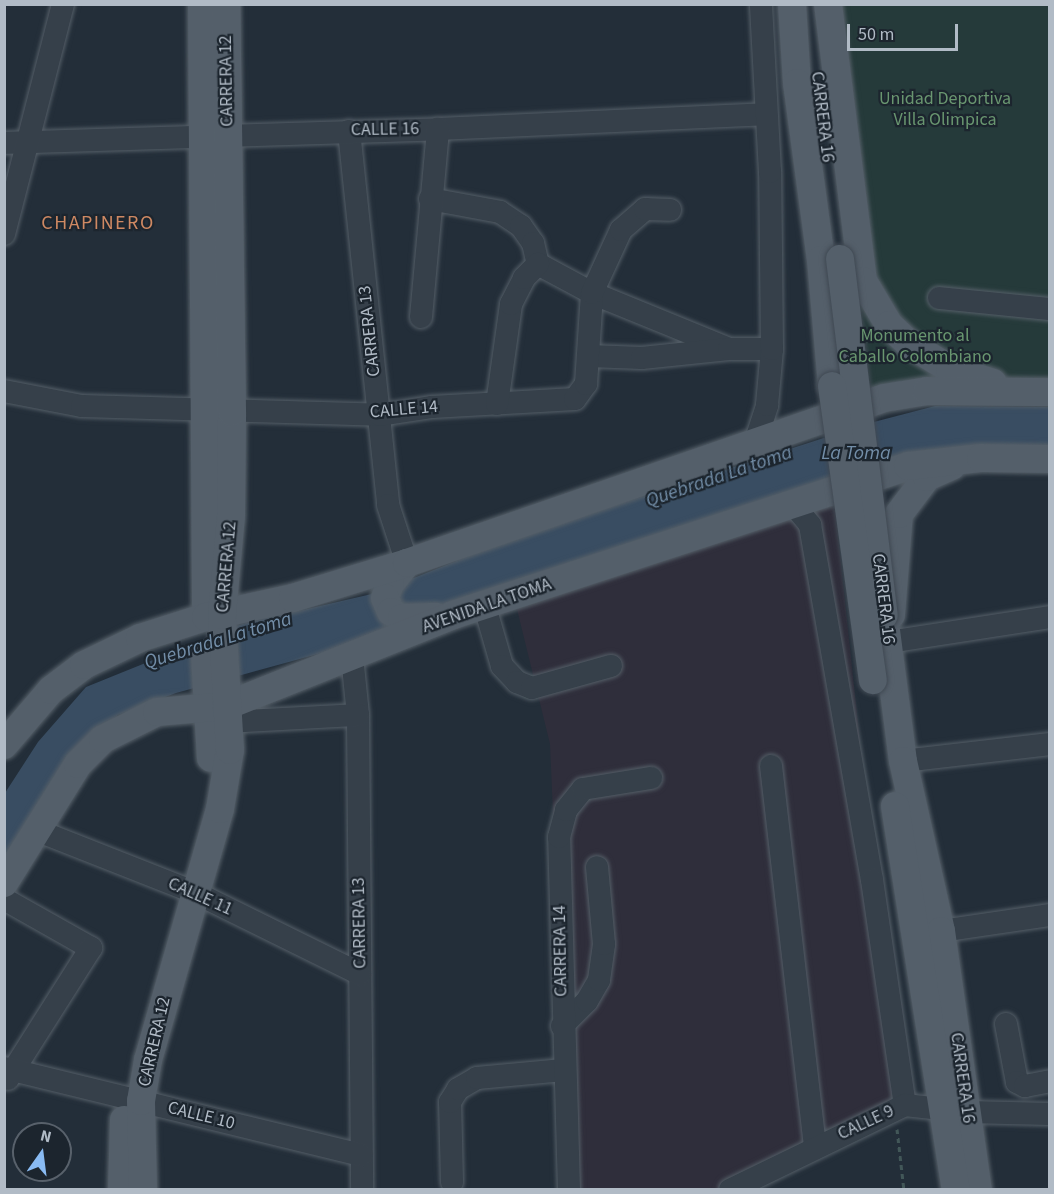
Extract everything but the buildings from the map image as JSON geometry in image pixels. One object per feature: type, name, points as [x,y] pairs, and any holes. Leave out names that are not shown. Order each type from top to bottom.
[{"type":"main road","name":"CARRERA 12","points":[[202,4],[216,137]]},
{"type":"main road","name":"CARRERA 12","points":[[122,1190],[133,1100],[158,1018],[188,890],[210,777],[217,703],[214,620],[231,516],[220,411],[216,137],[226,4]]},
{"type":"main road","name":"CARRERA 16","points":[[792,4],[797,84],[831,260],[887,631],[903,761],[941,932],[956,1109],[956,1190]]},
{"type":"main road","name":"CARRERA 16","points":[[813,4],[816,81],[831,260],[832,386],[873,680],[956,1109],[978,1190]]},
{"type":"main road","points":[[828,4],[857,246],[863,281],[872,302],[889,325],[926,356],[1015,391]]},
{"type":"main road","points":[[4,745],[51,690],[84,665],[140,638],[293,598],[407,563],[884,398],[927,391],[1050,392]]},
{"type":"main road","points":[[887,631],[899,514],[927,477],[981,458]]},
{"type":"main road","name":"AVENIDA LA TOMA","points":[[4,883],[78,764],[103,739],[157,712],[217,703],[352,656],[453,615],[485,607],[791,502],[908,466],[981,458],[1050,459]]},
{"type":"main road","points":[[407,563],[387,591],[385,598],[391,612],[402,618],[453,615]]},
{"type":"main road","name":"CARRERA 12","points":[[133,1100],[143,1190]]},
{"type":"street","points":[[4,234],[16,143],[63,4]]},
{"type":"street","points":[[755,443],[767,405],[772,349],[761,4]]},
{"type":"street","name":"CALLE 16","points":[[16,143],[438,129],[765,114]]},
{"type":"street","points":[[421,316],[438,129]]},
{"type":"street","name":"CARRERA 13","points":[[349,131],[388,505],[407,563]]},
{"type":"street","points":[[430,199],[500,212],[527,234],[538,264],[592,293],[729,349]]},
{"type":"street","points":[[670,210],[645,210],[621,230],[592,293],[589,356],[642,358],[729,349],[772,349]]},
{"type":"street","points":[[497,404],[511,304],[524,278],[538,264]]},
{"type":"street","points":[[939,298],[1050,309]]},
{"type":"street","name":"CALLE 14","points":[[4,391],[82,406],[380,415],[575,399],[585,384],[589,356]]},
{"type":"street","points":[[791,502],[810,525],[906,1104]]},
{"type":"street","points":[[485,607],[502,666],[517,682],[532,688],[611,666]]},
{"type":"street","points":[[887,631],[1050,617]]},
{"type":"street","name":"CARRERA 13","points":[[352,656],[358,715],[362,1190]]},
{"type":"street","points":[[217,703],[358,715]]},
{"type":"street","points":[[903,761],[1050,744]]},
{"type":"street","points":[[771,766],[815,1147]]},
{"type":"street","name":"CARRERA 14","points":[[569,1190],[562,1026],[559,837],[566,810],[583,789],[651,778]]},
{"type":"street","name":"CALLE 11","points":[[36,830],[188,890],[360,974]]},
{"type":"street","points":[[562,1026],[587,1001],[599,980],[604,944],[597,867]]},
{"type":"street","points":[[4,899],[91,948],[8,1074]]},
{"type":"street","points":[[941,932],[1050,915]]},
{"type":"street","points":[[1006,1024],[1017,1082],[1025,1086],[1050,1081]]},
{"type":"street","points":[[453,1182],[450,1102],[458,1089],[477,1077],[564,1070]]},
{"type":"street","name":"CALLE 10","points":[[8,1074],[133,1100],[362,1155]]},
{"type":"street","name":"CALLE 9","points":[[741,1186],[815,1147],[906,1104],[1050,1114]]},
{"type":"shaded area","points":[[833,489],[899,1107],[730,1189],[569,1189],[550,744],[514,597]]},
{"type":"green space","name":"Unidad Deportiva Villa Olimpica","points":[[828,5],[1049,5],[1049,392],[867,403]]},
{"type":"water","name":"La Toma","points":[[935,406],[1049,407],[1049,450],[954,449],[362,642],[176,693],[118,715],[72,751],[5,863],[5,793],[38,742],[86,687],[242,624],[376,593],[511,539],[870,423]]},
{"type":"district","name":"CHAPINERO","points":[[98,223]]},
{"type":"park label","name":"Monumento al Caballo Colombiano","points":[[915,347]]},
{"type":"water label","name":"Quebrada La toma","points":[[719,477]]},
{"type":"water label","name":"Quebrada La toma","points":[[218,641]]}]
